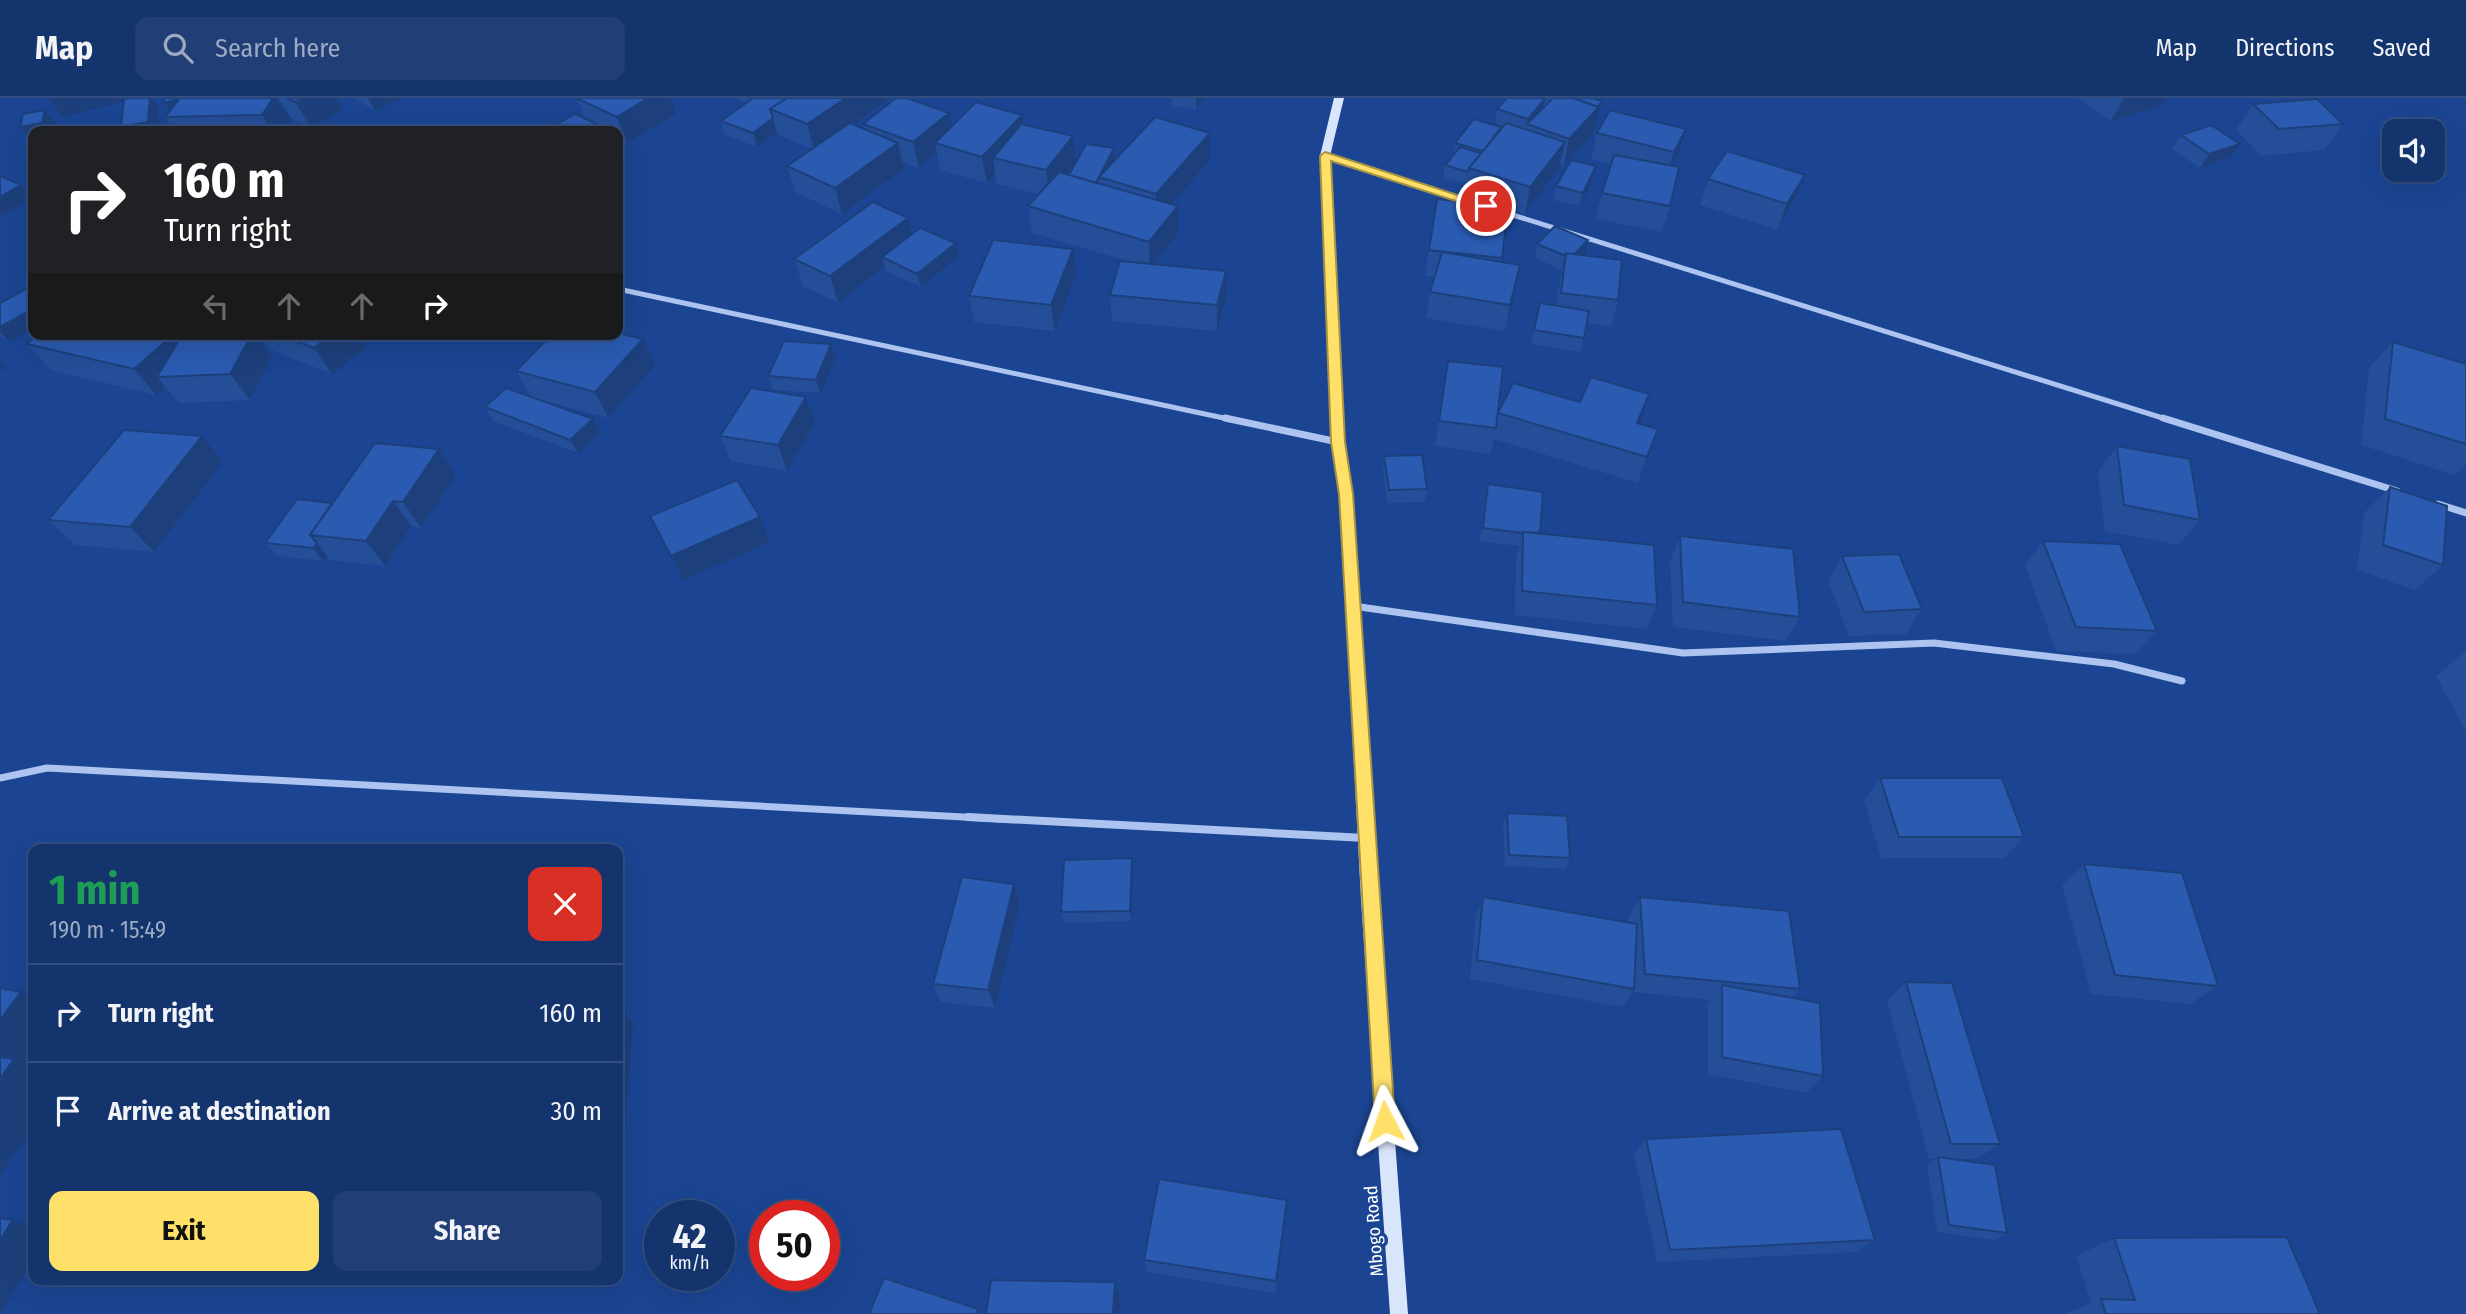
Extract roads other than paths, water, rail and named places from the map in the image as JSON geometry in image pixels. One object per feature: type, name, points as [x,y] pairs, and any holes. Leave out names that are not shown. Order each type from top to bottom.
[{"type":"main road","name":"Mbogo Road","points":[[1339,98],[1325,156],[1338,442],[1346,494],[1366,838],[1399,1314]]},
{"type":"street","points":[[1325,156],[2400,492]]},
{"type":"street","points":[[623,290],[1338,442]]},
{"type":"street","points":[[2426,500],[2466,513]]},
{"type":"street","points":[[1352,606],[1647,650],[1683,653],[1934,643],[2114,664],[2182,681]]},
{"type":"street","points":[[0,778],[47,768],[1366,838]]}]
